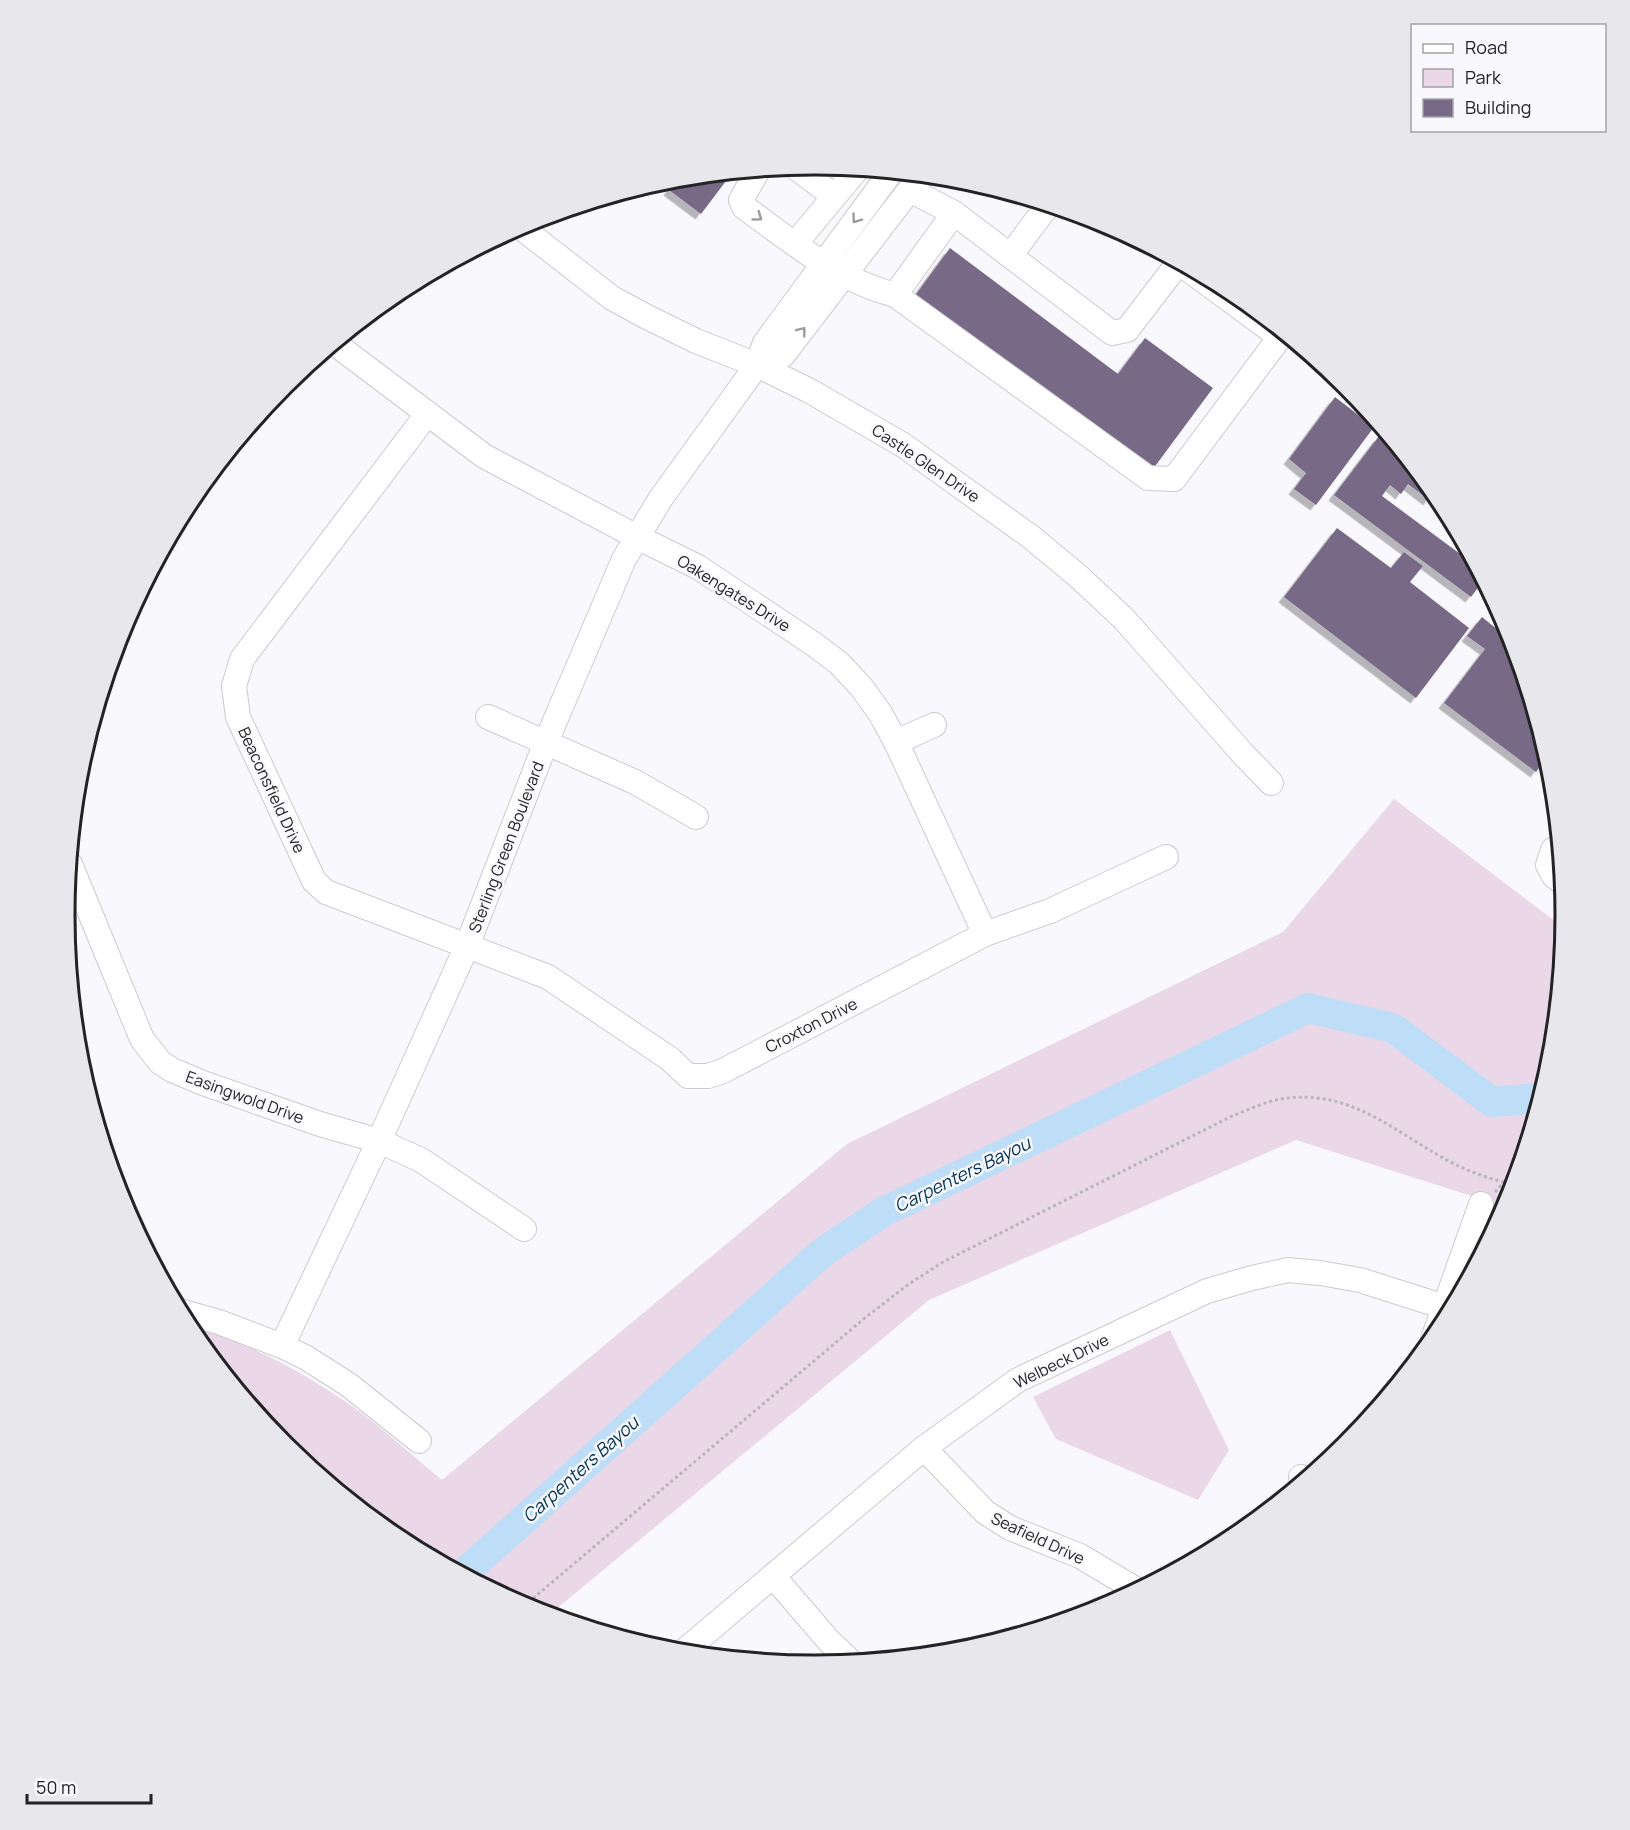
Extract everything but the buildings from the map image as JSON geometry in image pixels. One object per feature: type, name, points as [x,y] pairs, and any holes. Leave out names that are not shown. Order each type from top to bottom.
[{"type":"street","points":[[807,175],[834,196]]},
{"type":"street","points":[[795,244],[851,176]]},
{"type":"street","points":[[753,178],[741,200],[744,207],[844,277],[874,290],[895,295],[1148,478],[1174,479],[1278,339]]},
{"type":"street","name":"Sterling Green Boulevard","points":[[282,1346],[379,1141],[467,946],[546,742],[624,559],[661,498],[757,365],[765,343],[882,179]]},
{"type":"street","points":[[757,365],[783,355],[916,183],[1112,333],[1127,330],[1175,269]]},
{"type":"street","points":[[1010,256],[1043,211]]},
{"type":"street","points":[[895,295],[954,213]]},
{"type":"street","name":"Castle Glen Drive","points":[[528,233],[612,298],[696,341],[757,365],[810,391],[903,445],[1031,537],[1078,576],[1124,619],[1270,783]]},
{"type":"street","name":"Oakengates Drive","points":[[340,348],[484,456],[636,537],[698,567],[840,664],[862,688],[880,713],[896,742],[985,934]]},
{"type":"street","name":"Beaconsfield Drive","points":[[428,413],[242,659],[234,686],[238,717],[314,881],[326,892],[467,946]]},
{"type":"street","points":[[488,717],[635,782],[696,817]]},
{"type":"street","points":[[896,742],[934,725]]},
{"type":"street","points":[[1552,853],[1548,865],[1553,875]]},
{"type":"street","name":"Croxton Drive","points":[[467,946],[548,978],[670,1059],[688,1077],[708,1076],[723,1071],[985,934],[1050,911],[1166,857]]},
{"type":"street","name":"Easingwold Drive","points":[[76,882],[142,1039],[160,1062],[172,1070],[204,1083],[320,1124],[379,1141],[421,1160],[524,1229]]},
{"type":"street","points":[[1455,1287],[1481,1204]]},
{"type":"street","name":"Welbeck Drive","points":[[693,1645],[924,1448],[1018,1380],[1207,1291],[1288,1270],[1360,1280],[1443,1306]]},
{"type":"street","points":[[193,1315],[282,1346],[305,1358],[349,1385],[418,1441]]},
{"type":"street","name":"Seafield Drive","points":[[924,1448],[985,1512],[1010,1528],[1080,1556],[1129,1585]]},
{"type":"street","points":[[773,1576],[828,1641],[842,1654]]},
{"type":"path","points":[[532,1599],[866,1317],[909,1284],[943,1262],[1234,1115],[1279,1099],[1325,1098],[1373,1115],[1446,1160],[1505,1182]]},
{"type":"green space","points":[[1394,799],[1555,921],[1549,1012],[1541,1059],[1516,1153],[1496,1204],[1296,1140],[929,1300],[557,1608],[488,1579],[445,1556],[365,1502],[327,1471],[259,1403],[203,1330],[252,1348],[311,1380],[385,1431],[442,1480],[847,1144],[1283,932]]},
{"type":"green space","points":[[1170,1330],[1229,1450],[1198,1500],[1056,1439],[1033,1397]]},
{"type":"waterway","name":"Carpenters Bayou","points":[[469,1569],[823,1252],[883,1212],[1308,1008],[1393,1028],[1492,1102],[1532,1099]]}]
